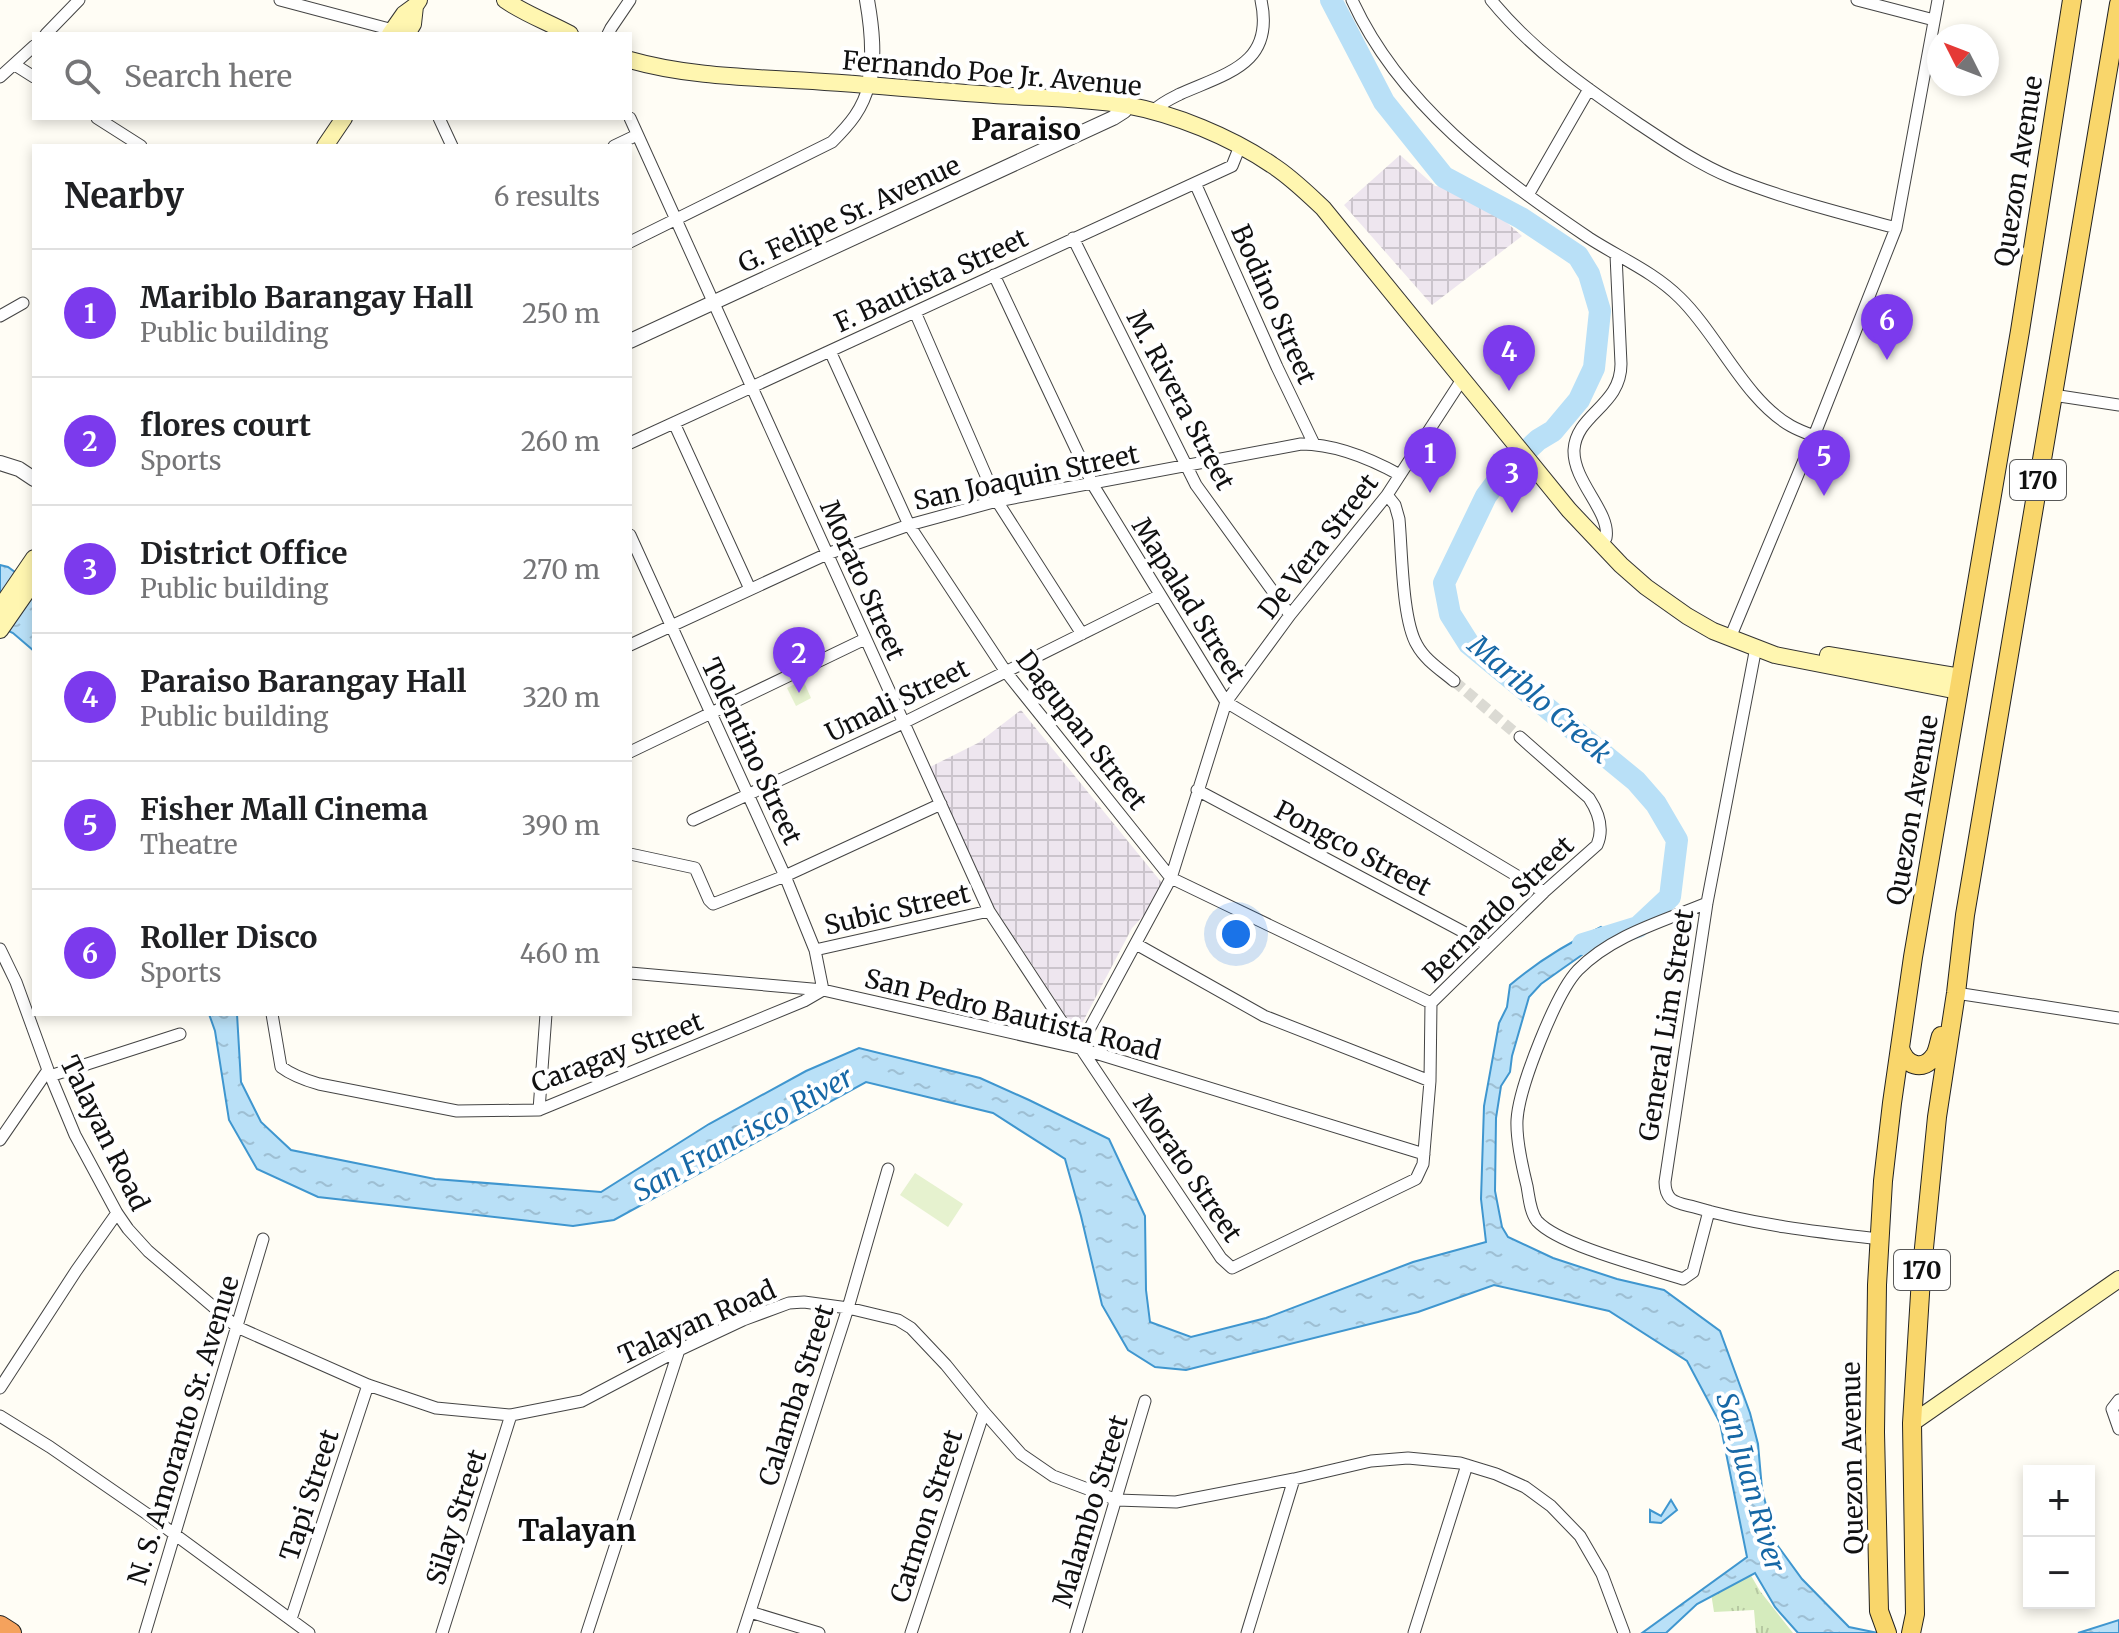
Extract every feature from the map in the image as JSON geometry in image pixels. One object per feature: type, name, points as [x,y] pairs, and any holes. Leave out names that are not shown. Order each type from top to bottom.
[{"type":"highway","points":[[0,1624],[13,1633]]},
{"type":"main road","points":[[505,0],[566,32]]},
{"type":"main road","points":[[527,0],[553,25]]},
{"type":"main road","name":"Quezon Avenue","points":[[1880,1631],[1875,1428],[1883,1181],[1900,1048],[2072,0]]},
{"type":"main road","points":[[397,32],[404,14],[418,2]]},
{"type":"main road","name":"170","points":[[1913,1624],[1912,1423],[1921,1278],[1937,1117],[1970,885],[2119,3]]},
{"type":"main road","name":"Fernando Poe Jr. Avenue","points":[[632,60],[669,69],[768,78],[1128,105],[1203,129],[1240,146],[1272,164],[1323,208],[1569,510],[1600,544],[1664,600],[1713,631],[1775,655],[1959,684]]},
{"type":"main road","points":[[326,144],[343,120]]},
{"type":"main road","points":[[0,608],[32,561]]},
{"type":"main road","points":[[0,630],[32,584]]},
{"type":"main road","points":[[1900,1048],[1906,1061],[1913,1065],[1927,1063],[1936,1054],[1957,984]]},
{"type":"main road","points":[[1912,1423],[2119,1279]]},
{"type":"main road","points":[[1913,1624],[1924,1633]]},
{"type":"street","points":[[48,32],[79,0]]},
{"type":"street","points":[[280,0],[393,32]]},
{"type":"street","points":[[609,32],[630,0]]},
{"type":"street","points":[[632,241],[832,142],[846,129],[866,99],[872,70],[873,50],[867,0]]},
{"type":"street","points":[[1153,111],[1166,101],[1240,67],[1256,52],[1265,24],[1261,0]]},
{"type":"street","points":[[1352,0],[1363,24],[1400,80],[1444,127],[1482,161],[1528,195],[1616,255],[1650,273],[1681,299],[1760,400],[1791,426],[1814,436]]},
{"type":"street","points":[[1491,0],[1540,52],[1675,148],[1728,176],[1797,202],[1896,228]]},
{"type":"street","points":[[1857,0],[1934,20]]},
{"type":"street","points":[[1730,638],[1896,228],[1938,0]]},
{"type":"street","points":[[0,77],[32,48]]},
{"type":"street","points":[[15,65],[32,76]]},
{"type":"street","points":[[1528,195],[1589,89]]},
{"type":"street","name":"G. Felipe Sr. Avenue","points":[[632,340],[1113,118],[1128,105]]},
{"type":"street","points":[[100,120],[138,144]]},
{"type":"street","points":[[440,120],[451,144]]},
{"type":"street","name":"Morato Street","points":[[631,120],[989,911],[1221,1258],[1232,1268]]},
{"type":"street","points":[[618,144],[637,135]]},
{"type":"street","name":"F. Bautista Street","points":[[632,442],[1232,166],[1240,146]]},
{"type":"street","name":"Bodino Street","points":[[1195,183],[1314,444]]},
{"type":"street","name":"M. Rivera Street","points":[[1073,238],[1196,485],[1290,615]]},
{"type":"street","points":[[1600,544],[1606,538],[1607,528],[1581,478],[1574,450],[1580,431],[1613,395],[1620,380],[1616,255]]},
{"type":"street","name":"Mapalad Street","points":[[994,275],[1093,485],[1226,702],[1544,892]]},
{"type":"street","points":[[0,316],[23,303]]},
{"type":"street","points":[[915,312],[997,501],[1082,634]]},
{"type":"street","name":"Dagupan Street","points":[[830,351],[909,525],[1006,672],[1171,878],[1431,1003]]},
{"type":"street","name":"De Vera Street","points":[[1080,1049],[1171,878],[1226,702],[1290,615],[1387,495],[1463,378]]},
{"type":"street","points":[[2053,395],[2119,405]]},
{"type":"street","points":[[674,423],[750,589]]},
{"type":"street","name":"San Joaquin Street","points":[[632,644],[827,554],[909,525],[997,501],[1301,444],[1346,452],[1400,475]]},
{"type":"street","points":[[0,463],[19,469],[32,478]]},
{"type":"street","points":[[1387,495],[1395,505],[1399,519],[1408,620],[1413,637],[1425,656],[1454,681]]},
{"type":"street","name":"Tolentino Street","points":[[632,543],[785,876],[815,950],[823,990]]},
{"type":"street","name":"Umali Street","points":[[693,820],[903,723],[1160,595]]},
{"type":"street","points":[[632,751],[865,639]]},
{"type":"street","name":"General Lim Street","points":[[1756,647],[1707,903],[1665,1182],[1669,1197],[1675,1202],[1776,1225],[1880,1239]]},
{"type":"street","name":"Bernardo Street","points":[[1232,1268],[1416,1179],[1421,1172],[1430,1081],[1431,1003],[1488,945],[1597,845],[1601,832],[1589,798],[1520,737]]},
{"type":"street","name":"Pongco Street","points":[[1197,790],[1488,945]]},
{"type":"street","points":[[632,854],[695,868],[713,904],[785,876],[941,804]]},
{"type":"street","points":[[1707,903],[1631,934],[1578,970],[1561,994],[1530,1068],[1518,1109],[1517,1125],[1532,1212],[1538,1221],[1567,1240],[1683,1279],[1693,1272],[1709,1211]]},
{"type":"street","name":"Subic Street","points":[[815,950],[989,911]]},
{"type":"street","points":[[1136,944],[1264,1016],[1430,1081]]},
{"type":"street","name":"Talayan Road","points":[[0,949],[16,982],[75,1135],[128,1229],[148,1251],[237,1327],[368,1385],[436,1408],[511,1415],[582,1401],[679,1350],[743,1320],[789,1303],[848,1308],[898,1320],[911,1328],[1021,1454],[1053,1476],[1117,1500],[1176,1502],[1371,1461],[1408,1458],[1436,1459],[1496,1474],[1525,1487],[1551,1506],[1580,1536],[1602,1574],[1624,1633]]},
{"type":"street","name":"San Pedro Bautista Road","points":[[632,973],[823,990],[1080,1049],[1424,1154]]},
{"type":"street","points":[[1957,984],[2119,1018]]},
{"type":"street","name":"Caragay Street","points":[[272,1016],[281,1067],[319,1084],[457,1111],[539,1110],[804,1001],[823,990]]},
{"type":"street","points":[[539,1110],[546,1016]]},
{"type":"street","points":[[0,1140],[49,1073],[180,1034]]},
{"type":"street","name":"Calamba Street","points":[[743,1633],[848,1308],[888,1169]]},
{"type":"street","points":[[0,1388],[117,1213]]},
{"type":"street","name":"N. S. Amoranto Sr. Avenue","points":[[145,1633],[263,1239]]},
{"type":"street","points":[[587,1633],[679,1350]]},
{"type":"street","name":"Tapi Street","points":[[291,1619],[368,1385]]},
{"type":"street","points":[[2119,1400],[2112,1409],[2119,1429]]},
{"type":"street","name":"Malambo Street","points":[[1076,1633],[1145,1401]]},
{"type":"street","name":"Catmon Street","points":[[911,1633],[984,1412]]},
{"type":"street","name":"Silay Street","points":[[442,1633],[511,1415]]},
{"type":"street","points":[[0,1416],[147,1514],[309,1633]]},
{"type":"street","points":[[1414,1633],[1467,1465]]},
{"type":"street","points":[[1247,1633],[1294,1479]]},
{"type":"street","points":[[750,1612],[819,1633]]},
{"type":"shaded area","points":[[1400,155],[1435,186],[1454,188],[1488,206],[1522,236],[1432,305],[1344,205]]},
{"type":"shaded area","points":[[1021,710],[1162,883],[1153,906],[1132,928],[1077,1033],[991,902],[928,768],[978,743]]},
{"type":"green space","points":[[803,680],[811,698],[796,706],[787,688]]},
{"type":"green space","points":[[915,1173],[963,1204],[948,1227],[900,1195]]},
{"type":"green space","points":[[1746,1567],[1760,1591],[1793,1633],[1756,1633],[1754,1610],[1714,1612],[1711,1593]]},
{"type":"water","points":[[0,565],[8,567],[32,585],[32,649],[13,633],[0,627]]},
{"type":"water","points":[[1601,927],[1614,937],[1562,969],[1529,997],[1510,1072],[1501,1086],[1496,1118],[1495,1191],[1502,1227],[1508,1237],[1553,1258],[1617,1279],[1664,1290],[1720,1331],[1750,1413],[1758,1444],[1762,1489],[1775,1542],[1802,1579],[1849,1627],[1878,1633],[1798,1633],[1775,1607],[1755,1573],[1697,1604],[1666,1633],[1642,1633],[1747,1557],[1720,1423],[1687,1361],[1609,1311],[1494,1285],[1418,1312],[1186,1370],[1155,1367],[1128,1350],[1102,1305],[1065,1159],[993,1113],[866,1082],[614,1220],[573,1226],[318,1197],[257,1169],[229,1120],[215,1031],[210,1016],[237,1016],[241,1082],[261,1122],[291,1150],[435,1179],[601,1192],[709,1124],[806,1071],[859,1048],[980,1078],[1109,1139],[1145,1216],[1146,1290],[1150,1322],[1191,1337],[1266,1318],[1413,1262],[1486,1242],[1481,1199],[1484,1106],[1499,1023],[1507,1007],[1510,985],[1577,939]]},
{"type":"water","points":[[1671,1500],[1677,1510],[1661,1523],[1650,1522],[1650,1510],[1661,1516]]},
{"type":"water","points":[[2119,1620],[2119,1633],[2078,1633]]},
{"type":"waterway","name":"Mariblo Creek","points":[[1331,0],[1384,102],[1444,177],[1521,218],[1578,256],[1589,274],[1600,311],[1594,368],[1579,400],[1553,431],[1538,440],[1504,472],[1486,496],[1444,583],[1450,614],[1469,644],[1636,781],[1656,804],[1677,840],[1670,897],[1638,927],[1583,944]]},
{"type":"tunnel","points":[[1454,681],[1520,737]]},
{"type":"place","name":"Roller Disco","points":[[1887,360]]},
{"type":"place","name":"Paraiso Barangay Hall","points":[[1509,391]]},
{"type":"place","name":"Mariblo Barangay Hall","points":[[1430,493]]},
{"type":"place","name":"Fisher Mall Cinema","points":[[1824,496]]},
{"type":"place","name":"District Office","points":[[1512,513]]},
{"type":"place","name":"flores court","points":[[799,693]]},
{"type":"district","name":"Paraiso","points":[[1026,129]]},
{"type":"district","name":"Talayan","points":[[577,1530]]},
{"type":"water label","name":"San Francisco River","points":[[743,1134]]},
{"type":"water label","name":"San Juan River","points":[[1751,1482]]}]
